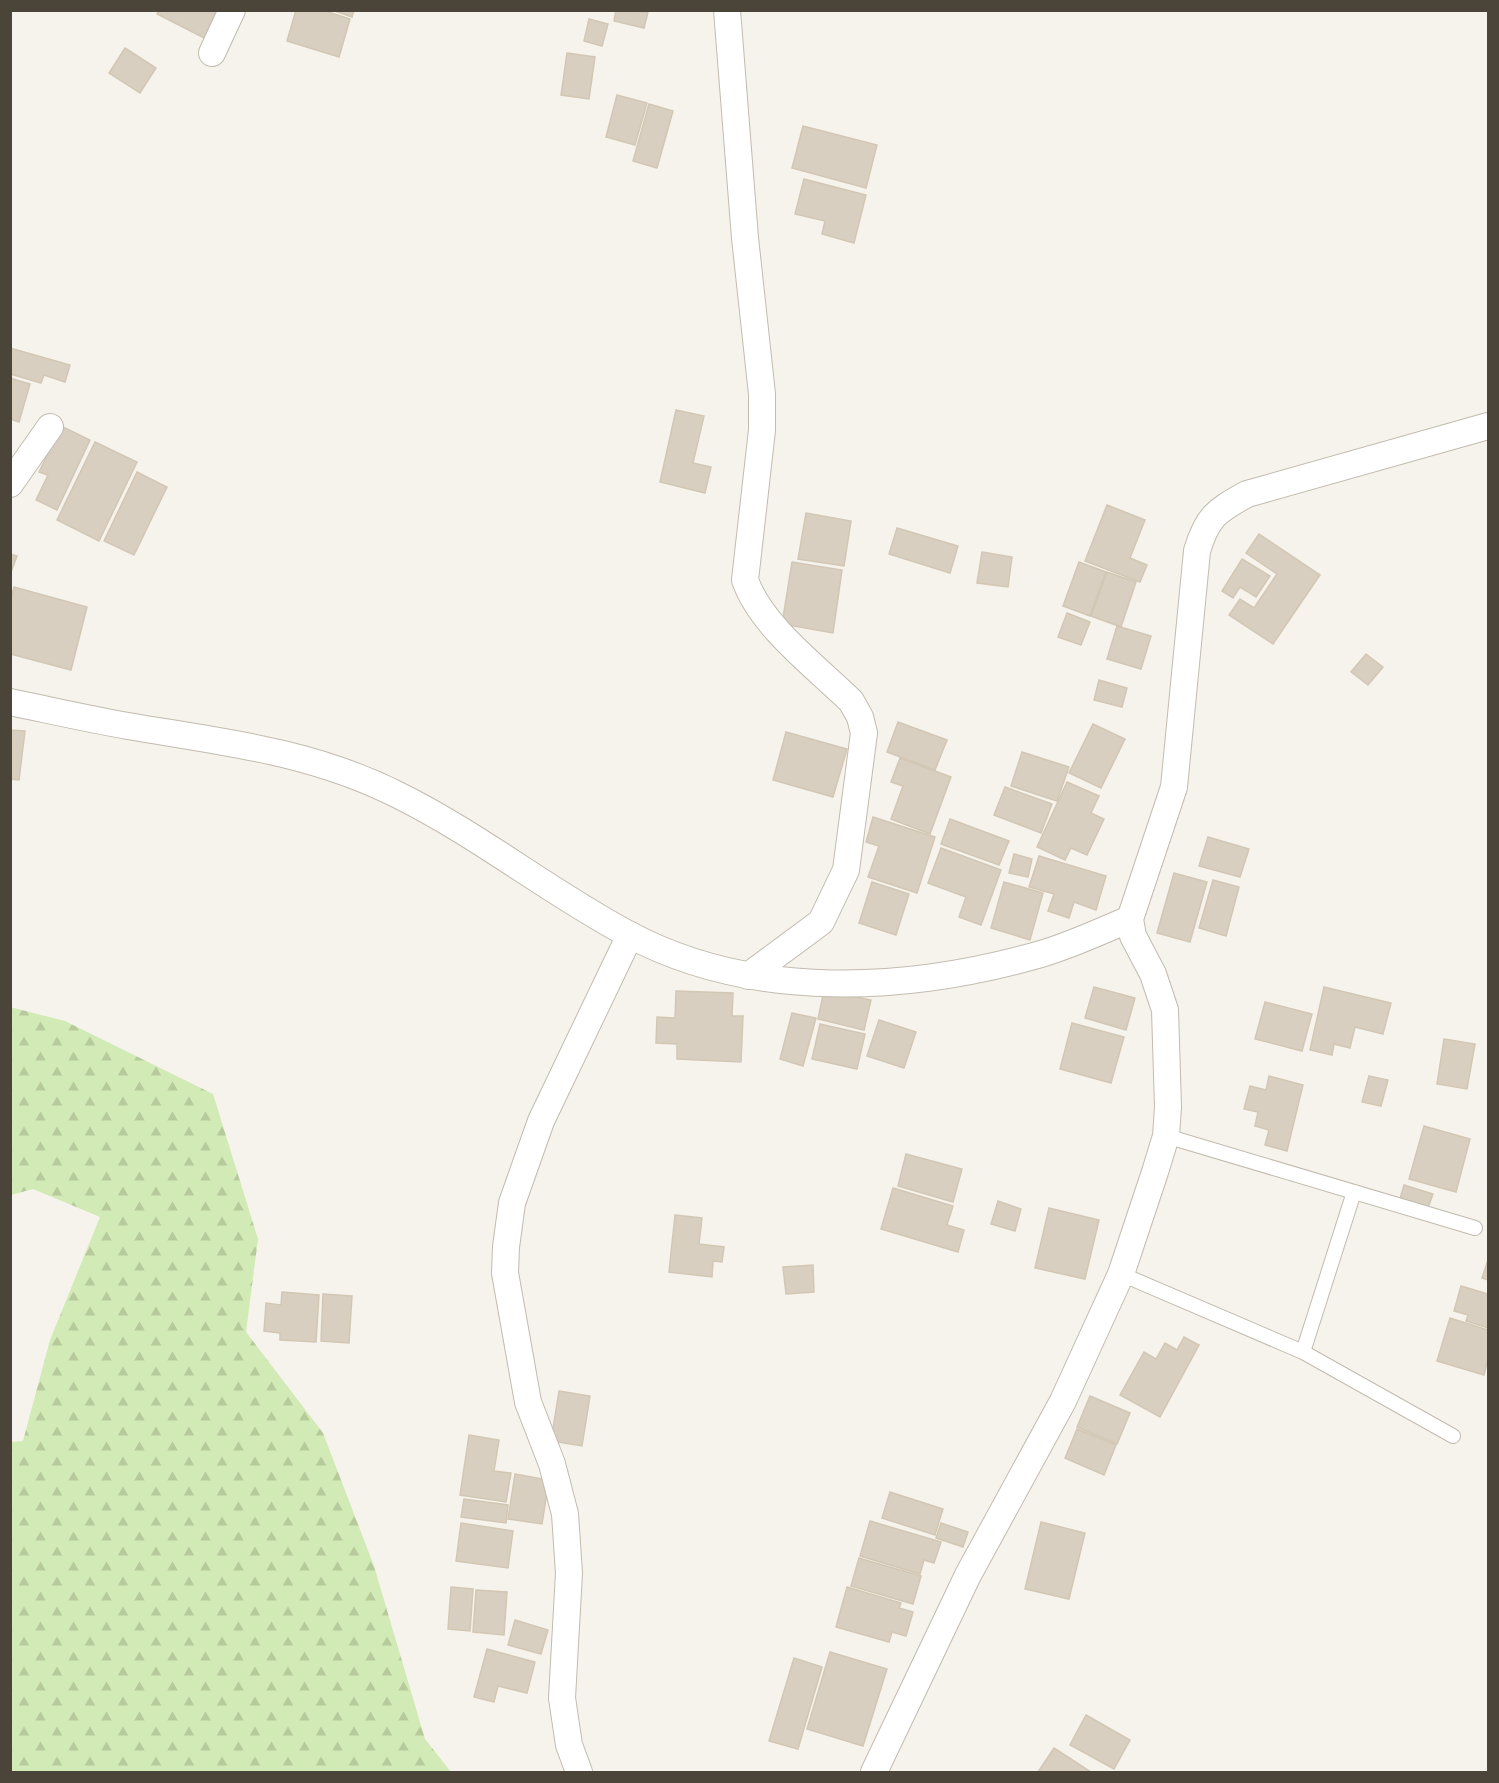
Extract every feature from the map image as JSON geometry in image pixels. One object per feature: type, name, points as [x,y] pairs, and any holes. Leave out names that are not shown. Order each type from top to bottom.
[{"type":"street","points":[[212,52],[232,10]]},
{"type":"street","points":[[727,10],[745,238],[762,394],[762,430],[745,580],[752,600],[768,620],[851,701],[860,717],[864,733],[846,870],[821,922],[748,976]]},
{"type":"street","points":[[874,1773],[968,1575],[1063,1401],[1121,1274],[1166,1136],[1169,1076],[1165,1010],[1153,974],[1133,936],[1130,919],[1174,787],[1197,551],[1204,528],[1217,510],[1246,494],[1488,426]]},
{"type":"street","points":[[10,484],[50,427]]},
{"type":"street","points":[[10,702],[126,726],[264,747],[336,769],[398,794],[630,935],[683,958],[748,976],[844,984],[976,970],[1044,953],[1130,919]]},
{"type":"street","points":[[579,1773],[569,1745],[562,1698],[569,1573],[565,1514],[552,1464],[528,1402],[505,1273],[506,1247],[512,1203],[541,1121],[630,935]]},
{"type":"lane","points":[[1166,1136],[1475,1228]]},
{"type":"lane","points":[[1303,1352],[1354,1192]]},
{"type":"lane","points":[[1121,1274],[1303,1352],[1453,1436]]},
{"type":"green space","points":[[10,1007],[65,1021],[213,1094],[258,1239],[246,1332],[323,1433],[374,1566],[425,1739],[451,1772],[11,1772],[11,1442],[23,1441],[50,1340],[100,1217],[33,1189],[11,1195]]},
{"type":"building","points":[[159,10],[223,10],[208,40],[157,14]]},
{"type":"building","points":[[296,10],[322,10],[350,19],[339,57],[287,41]]},
{"type":"building","points":[[332,10],[354,10],[352,17]]},
{"type":"building","points":[[616,10],[648,12],[644,28],[614,21]]},
{"type":"building","points":[[589,19],[608,24],[602,46],[584,41]]},
{"type":"building","points":[[125,48],[156,68],[140,93],[109,73]]},
{"type":"building","points":[[567,53],[595,57],[589,99],[561,95]]},
{"type":"building","points":[[617,95],[647,103],[635,145],[606,137]]},
{"type":"building","points":[[649,104],[673,111],[657,168],[633,161]]},
{"type":"building","points":[[803,126],[877,145],[866,188],[792,168]]},
{"type":"building","points":[[804,179],[866,195],[854,243],[822,234],[825,221],[795,214]]},
{"type":"building","points":[[10,348],[70,365],[65,382],[44,375],[41,383],[10,374]]},
{"type":"building","points":[[10,378],[30,384],[19,422],[10,419]]},
{"type":"building","points":[[676,410],[704,416],[693,463],[711,467],[705,493],[660,482]]},
{"type":"building","points":[[61,426],[90,440],[57,510],[36,500],[48,475],[39,472]]},
{"type":"building","points":[[95,442],[137,462],[99,541],[57,520]]},
{"type":"building","points":[[137,472],[167,487],[134,555],[104,541]]},
{"type":"building","points":[[1107,505],[1145,520],[1130,558],[1147,565],[1140,582],[1085,561]]},
{"type":"building","points":[[806,513],[851,521],[844,566],[798,559]]},
{"type":"building","points":[[897,528],[958,546],[950,573],[889,554]]},
{"type":"building","points":[[1259,534],[1320,575],[1273,644],[1229,615],[1240,599],[1254,608],[1277,574],[1246,553]]},
{"type":"building","points":[[982,552],[1012,557],[1008,587],[977,583]]},
{"type":"building","points":[[10,554],[17,556],[10,575]]},
{"type":"building","points":[[1242,559],[1270,576],[1256,597],[1240,587],[1233,598],[1222,591]]},
{"type":"building","points":[[792,562],[842,570],[833,633],[782,624]]},
{"type":"building","points":[[1079,562],[1106,572],[1090,616],[1063,606]]},
{"type":"building","points":[[1107,572],[1136,582],[1121,627],[1091,616]]},
{"type":"building","points":[[14,587],[87,607],[71,670],[10,654],[10,602]]},
{"type":"building","points":[[1067,613],[1090,622],[1081,645],[1058,637]]},
{"type":"building","points":[[1117,626],[1151,636],[1141,669],[1107,659]]},
{"type":"building","points":[[1366,654],[1383,667],[1368,685],[1351,672]]},
{"type":"building","points":[[1099,680],[1127,688],[1122,707],[1094,700]]},
{"type":"building","points":[[898,722],[947,740],[935,770],[887,752]]},
{"type":"building","points":[[1093,724],[1125,739],[1101,788],[1069,773]]},
{"type":"building","points":[[10,730],[25,731],[19,780],[10,779]]},
{"type":"building","points":[[786,732],[847,749],[833,797],[773,780]]},
{"type":"building","points":[[1022,752],[1069,767],[1057,801],[1011,786]]},
{"type":"building","points":[[900,758],[951,777],[930,834],[891,819],[903,786],[891,782]]},
{"type":"building","points":[[1067,782],[1099,796],[1091,813],[1104,819],[1087,855],[1071,848],[1065,860],[1037,847]]},
{"type":"building","points":[[1005,787],[1052,804],[1041,833],[994,815]]},
{"type":"building","points":[[873,817],[935,837],[917,893],[868,877],[879,846],[866,842]]},
{"type":"building","points":[[950,819],[1009,841],[999,865],[941,844]]},
{"type":"building","points":[[1208,837],[1249,849],[1240,877],[1199,866]]},
{"type":"building","points":[[941,848],[1001,870],[981,925],[959,917],[966,897],[928,883]]},
{"type":"building","points":[[1014,854],[1032,859],[1028,877],[1009,873]]},
{"type":"building","points":[[1039,856],[1106,876],[1096,910],[1074,902],[1069,918],[1048,911],[1054,894],[1029,887]]},
{"type":"building","points":[[1174,873],[1207,882],[1190,942],[1157,933]]},
{"type":"building","points":[[1213,880],[1239,887],[1226,936],[1199,928]]},
{"type":"building","points":[[872,882],[909,894],[896,935],[859,923]]},
{"type":"building","points":[[1004,882],[1043,893],[1030,940],[991,928]]},
{"type":"building","points":[[1094,987],[1135,998],[1126,1030],[1085,1018]]},
{"type":"building","points":[[1324,987],[1391,1003],[1383,1034],[1355,1027],[1350,1048],[1334,1044],[1332,1055],[1310,1050]]},
{"type":"building","points":[[824,990],[871,1000],[864,1030],[818,1019]]},
{"type":"building","points":[[676,991],[733,993],[732,1016],[743,1016],[741,1062],[677,1059],[677,1044],[656,1043],[657,1017],[675,1018]]},
{"type":"building","points":[[1265,1002],[1312,1014],[1302,1051],[1255,1039]]},
{"type":"building","points":[[792,1013],[816,1018],[803,1066],[780,1059]]},
{"type":"building","points":[[879,1020],[916,1032],[904,1068],[867,1056]]},
{"type":"building","points":[[1072,1023],[1124,1037],[1111,1083],[1060,1069]]},
{"type":"building","points":[[820,1024],[865,1034],[857,1069],[812,1059]]},
{"type":"building","points":[[1444,1039],[1475,1044],[1467,1089],[1437,1084]]},
{"type":"building","points":[[1269,1076],[1303,1085],[1287,1151],[1265,1145],[1269,1130],[1255,1126],[1258,1112],[1244,1109],[1250,1086],[1266,1090]]},
{"type":"building","points":[[1369,1076],[1388,1080],[1381,1106],[1362,1102]]},
{"type":"building","points":[[1424,1126],[1470,1139],[1456,1192],[1409,1179]]},
{"type":"building","points":[[906,1154],[962,1169],[953,1202],[898,1186]]},
{"type":"building","points":[[1404,1185],[1433,1194],[1427,1211],[1399,1202]]},
{"type":"building","points":[[893,1188],[953,1206],[947,1225],[964,1230],[958,1252],[881,1229]]},
{"type":"building","points":[[998,1201],[1021,1209],[1015,1231],[991,1224]]},
{"type":"building","points":[[1049,1208],[1099,1220],[1085,1279],[1035,1268]]},
{"type":"building","points":[[675,1215],[702,1218],[699,1244],[724,1247],[722,1262],[713,1261],[712,1277],[669,1272]]},
{"type":"building","points":[[1488,1260],[1488,1280],[1482,1278]]},
{"type":"building","points":[[813,1265],[814,1292],[786,1294],[783,1267]]},
{"type":"building","points":[[1461,1286],[1488,1294],[1488,1328],[1466,1321],[1468,1315],[1454,1311]]},
{"type":"building","points":[[282,1292],[319,1295],[316,1342],[280,1340],[280,1333],[264,1331],[266,1303],[281,1305]]},
{"type":"building","points":[[323,1294],[352,1296],[349,1343],[321,1341]]},
{"type":"building","points":[[1450,1318],[1488,1330],[1488,1359],[1484,1375],[1437,1361]]},
{"type":"building","points":[[1184,1337],[1199,1345],[1160,1417],[1120,1395],[1144,1352],[1156,1359],[1165,1343],[1177,1350]]},
{"type":"building","points":[[559,1391],[590,1396],[582,1446],[551,1441]]},
{"type":"building","points":[[1090,1396],[1130,1413],[1117,1444],[1077,1427]]},
{"type":"building","points":[[1077,1429],[1116,1445],[1104,1475],[1065,1458]]},
{"type":"building","points":[[469,1435],[499,1440],[494,1471],[511,1473],[506,1502],[460,1495]]},
{"type":"building","points":[[515,1474],[549,1480],[542,1524],[508,1519]]},
{"type":"building","points":[[890,1492],[943,1509],[935,1535],[882,1518]]},
{"type":"building","points":[[464,1499],[508,1505],[506,1523],[461,1517]]},
{"type":"building","points":[[870,1521],[941,1542],[934,1563],[924,1560],[920,1574],[860,1556]]},
{"type":"building","points":[[1041,1522],[1085,1533],[1069,1599],[1025,1589]]},
{"type":"building","points":[[461,1523],[513,1531],[508,1568],[456,1561]]},
{"type":"building","points":[[941,1523],[968,1532],[963,1547],[936,1538]]},
{"type":"building","points":[[859,1558],[921,1576],[913,1604],[851,1586]]},
{"type":"building","points":[[451,1587],[473,1589],[470,1631],[448,1629]]},
{"type":"building","points":[[847,1587],[901,1603],[899,1608],[913,1612],[906,1636],[892,1632],[889,1642],[836,1627]]},
{"type":"building","points":[[476,1590],[507,1592],[504,1635],[473,1632]]},
{"type":"building","points":[[515,1620],[548,1630],[541,1654],[508,1645]]},
{"type":"building","points":[[487,1649],[535,1662],[527,1693],[498,1686],[494,1702],[474,1697]]},
{"type":"building","points":[[830,1652],[887,1669],[863,1746],[807,1729]]},
{"type":"building","points":[[794,1658],[822,1667],[798,1749],[769,1741]]},
{"type":"building","points":[[1086,1715],[1130,1740],[1114,1769],[1070,1745]]},
{"type":"building","points":[[1054,1748],[1091,1772],[1038,1772]]}]
